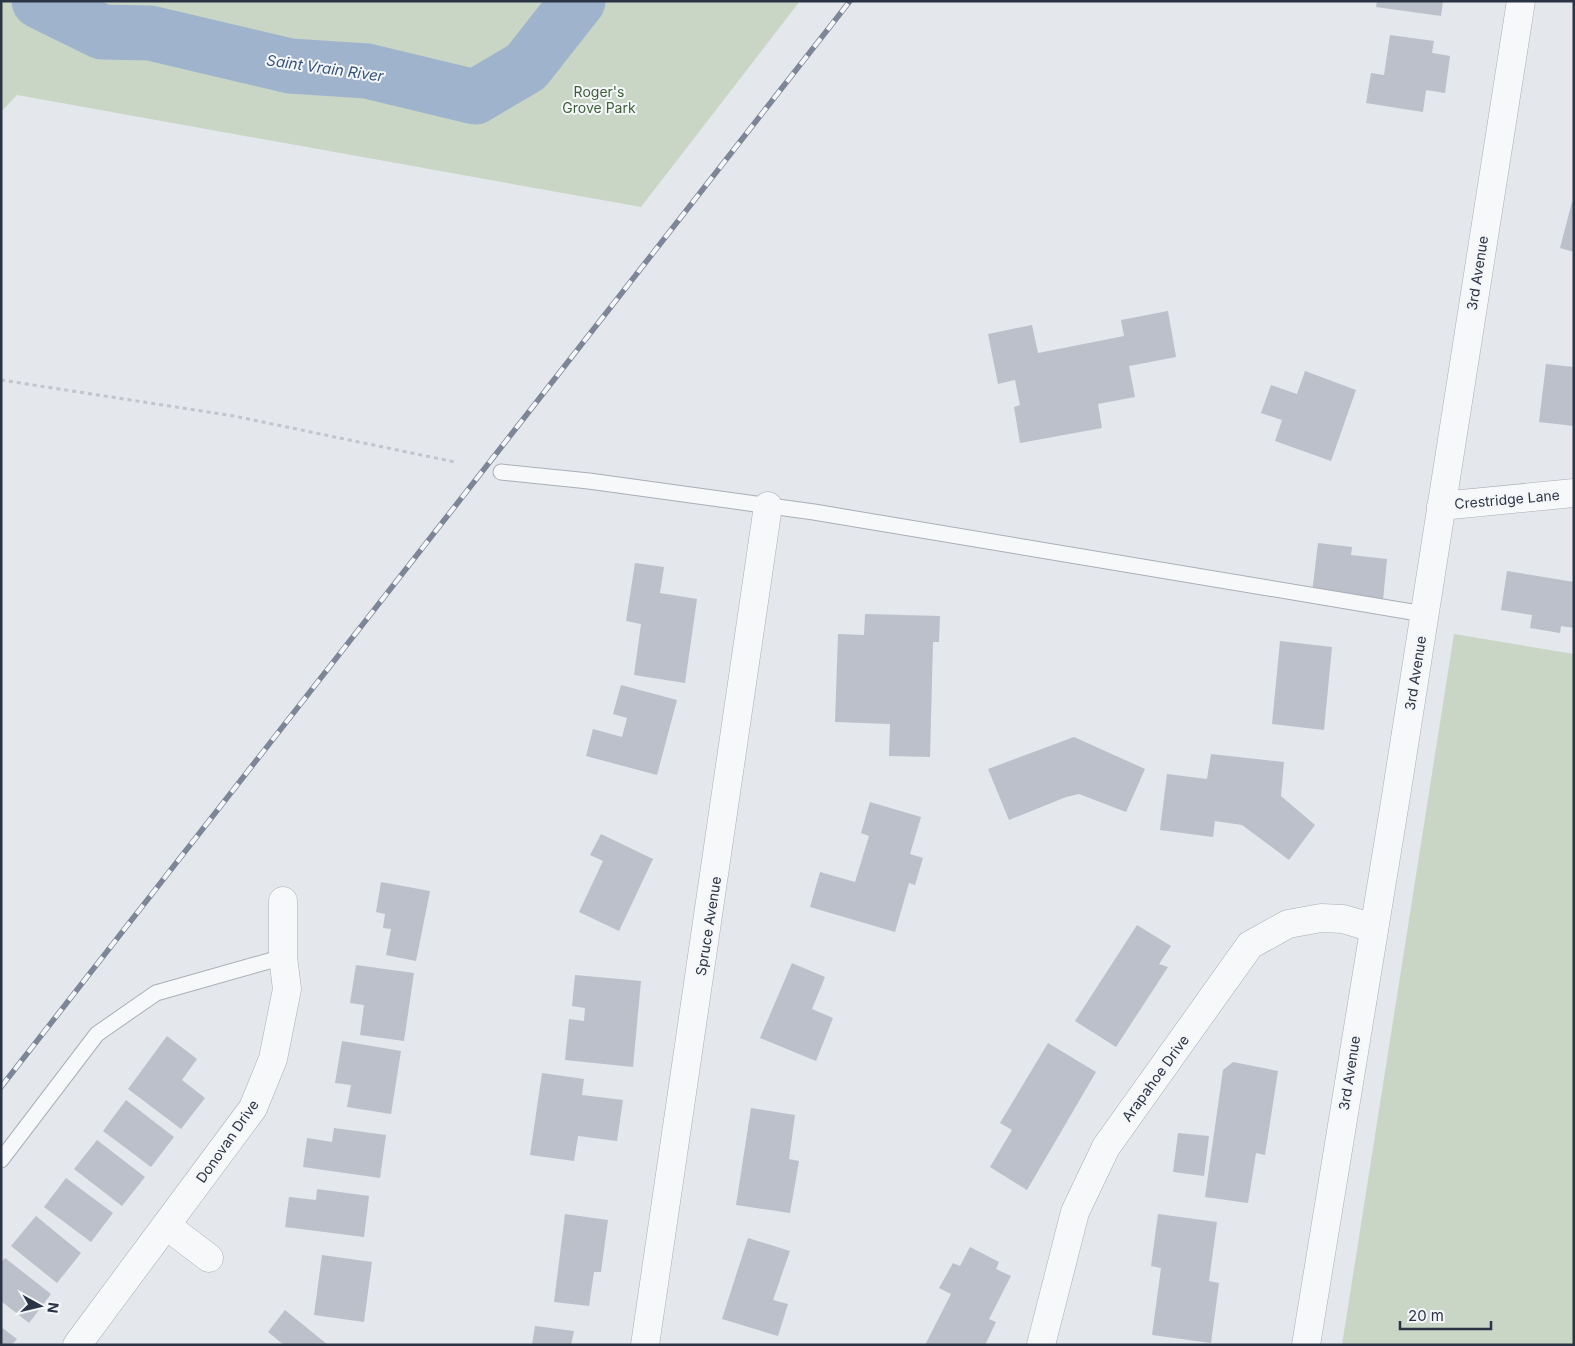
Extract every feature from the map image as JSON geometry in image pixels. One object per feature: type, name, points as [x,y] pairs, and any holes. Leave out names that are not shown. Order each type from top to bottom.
[{"type":"street","name":"3rd Avenue","points":[[1306,1345],[1521,1]]},
{"type":"street","name":"Crestridge Lane","points":[[1441,506],[1574,493]]},
{"type":"street","name":"Spruce Avenue","points":[[645,1345],[768,506]]},
{"type":"street","name":"Donovan Drive","points":[[77,1345],[253,1108],[274,1059],[287,989],[283,957],[283,901]]},
{"type":"street","name":"Arapahoe Drive","points":[[1041,1345],[1075,1212],[1106,1147],[1250,945],[1288,924],[1321,918],[1342,919],[1374,928]]},
{"type":"street","points":[[167,1226],[209,1258]]},
{"type":"lane","points":[[501,472],[589,481],[824,513],[1424,614]]},
{"type":"lane","points":[[1,1160],[97,1034],[156,993],[283,957]]},
{"type":"path","points":[[1,380],[234,416],[455,462]]},
{"type":"green space","name":"Roger's Grove Park","points":[[1,1],[800,1],[641,207],[17,95],[1,112]]},
{"type":"green space","points":[[1454,634],[1574,654],[1574,1345],[1342,1345]]},
{"type":"building","points":[[1377,1],[1443,1],[1441,16],[1376,7]]},
{"type":"building","points":[[1390,35],[1434,41],[1432,53],[1450,56],[1445,93],[1426,90],[1423,112],[1366,103],[1371,73],[1384,75]]},
{"type":"building","points":[[1572,202],[1574,202],[1574,252],[1560,248]]},
{"type":"building","points":[[1168,311],[1176,357],[1129,366],[1135,397],[1098,404],[1102,428],[1020,443],[1014,407],[1020,405],[1015,380],[998,384],[988,334],[1032,325],[1038,353],[1124,336],[1121,320]]},
{"type":"building","points":[[1546,364],[1574,367],[1574,426],[1539,422]]},
{"type":"building","points":[[1305,371],[1356,390],[1331,461],[1275,441],[1282,420],[1261,413],[1271,385],[1297,394]]},
{"type":"building","points":[[1318,543],[1352,547],[1351,555],[1387,559],[1383,600],[1312,593]]},
{"type":"building","points":[[635,563],[664,567],[660,593],[697,599],[685,683],[634,675],[641,624],[626,621]]},
{"type":"building","points":[[1507,571],[1574,582],[1574,628],[1561,626],[1560,633],[1530,628],[1532,615],[1501,610]]},
{"type":"building","points":[[865,614],[940,616],[939,642],[933,642],[930,757],[889,756],[890,724],[835,722],[838,634],[864,635]]},
{"type":"building","points":[[1280,641],[1332,647],[1324,730],[1272,724]]},
{"type":"building","points":[[621,685],[677,700],[657,775],[586,756],[593,729],[622,737],[627,718],[613,714]]},
{"type":"building","points":[[1074,737],[1145,769],[1126,812],[1079,794],[1066,797],[1009,820],[988,769]]},
{"type":"building","points":[[1211,754],[1284,762],[1281,796],[1315,825],[1289,860],[1242,825],[1215,821],[1213,837],[1160,830],[1167,774],[1207,779]]},
{"type":"building","points":[[870,802],[921,817],[910,854],[923,858],[915,885],[909,883],[895,932],[810,907],[820,872],[855,882],[869,836],[861,833]]},
{"type":"building","points":[[601,834],[653,859],[619,931],[579,912],[603,861],[590,855]]},
{"type":"building","points":[[381,882],[430,891],[416,961],[386,955],[391,929],[383,928],[385,914],[376,912]]},
{"type":"building","points":[[1137,925],[1171,946],[1159,964],[1168,967],[1116,1047],[1075,1021]]},
{"type":"building","points":[[792,963],[825,977],[812,1009],[833,1018],[816,1061],[760,1038]]},
{"type":"building","points":[[356,965],[414,973],[404,1041],[360,1035],[364,1005],[350,1003]]},
{"type":"building","points":[[575,975],[641,981],[633,1067],[565,1060],[569,1019],[584,1021],[585,1008],[572,1006]]},
{"type":"building","points":[[167,1036],[197,1059],[182,1080],[205,1098],[181,1129],[128,1089]]},
{"type":"building","points":[[342,1041],[401,1051],[391,1114],[347,1107],[351,1085],[335,1083]]},
{"type":"building","points":[[1048,1043],[1096,1072],[1027,1190],[990,1167],[1012,1130],[1000,1123]]},
{"type":"building","points":[[1233,1062],[1278,1071],[1265,1155],[1256,1153],[1248,1203],[1205,1197],[1223,1070]]},
{"type":"building","points":[[542,1073],[584,1079],[582,1095],[623,1100],[617,1141],[578,1136],[574,1161],[530,1155]]},
{"type":"building","points":[[126,1100],[174,1137],[151,1167],[103,1131]]},
{"type":"building","points":[[751,1108],[795,1115],[789,1159],[799,1161],[790,1213],[736,1205]]},
{"type":"building","points":[[334,1128],[386,1135],[380,1178],[303,1167],[307,1138],[332,1142]]},
{"type":"building","points":[[1178,1133],[1209,1136],[1204,1176],[1173,1172]]},
{"type":"building","points":[[97,1140],[145,1177],[122,1206],[74,1169]]},
{"type":"building","points":[[66,1178],[113,1213],[91,1242],[44,1207]]},
{"type":"building","points":[[317,1189],[369,1196],[364,1237],[285,1227],[289,1197],[316,1200]]},
{"type":"building","points":[[565,1214],[608,1220],[601,1272],[594,1272],[589,1306],[554,1302]]},
{"type":"building","points":[[1158,1214],[1217,1222],[1209,1281],[1219,1283],[1211,1343],[1152,1335],[1161,1268],[1151,1266]]},
{"type":"building","points":[[36,1216],[81,1253],[57,1283],[11,1246]]},
{"type":"building","points":[[748,1238],[790,1251],[773,1300],[788,1304],[778,1336],[722,1319]]},
{"type":"building","points":[[970,1247],[999,1262],[996,1269],[1011,1276],[989,1319],[996,1322],[985,1345],[925,1345],[951,1294],[939,1288],[953,1263],[960,1266]]},
{"type":"building","points":[[322,1255],[372,1262],[364,1322],[314,1315]]},
{"type":"building","points":[[5,1258],[51,1294],[29,1323],[1,1301],[1,1262]]},
{"type":"building","points":[[285,1310],[328,1345],[284,1345],[268,1332]]},
{"type":"building","points":[[535,1326],[574,1331],[571,1345],[532,1345]]},
{"type":"building","points":[[1,1327],[17,1339],[12,1345],[1,1345]]},
{"type":"waterway","name":"Saint Vrain River","points":[[39,1],[102,32],[150,33],[290,66],[367,71],[475,97],[526,67],[578,1]]},
{"type":"railway","points":[[1,1087],[850,1]]}]
